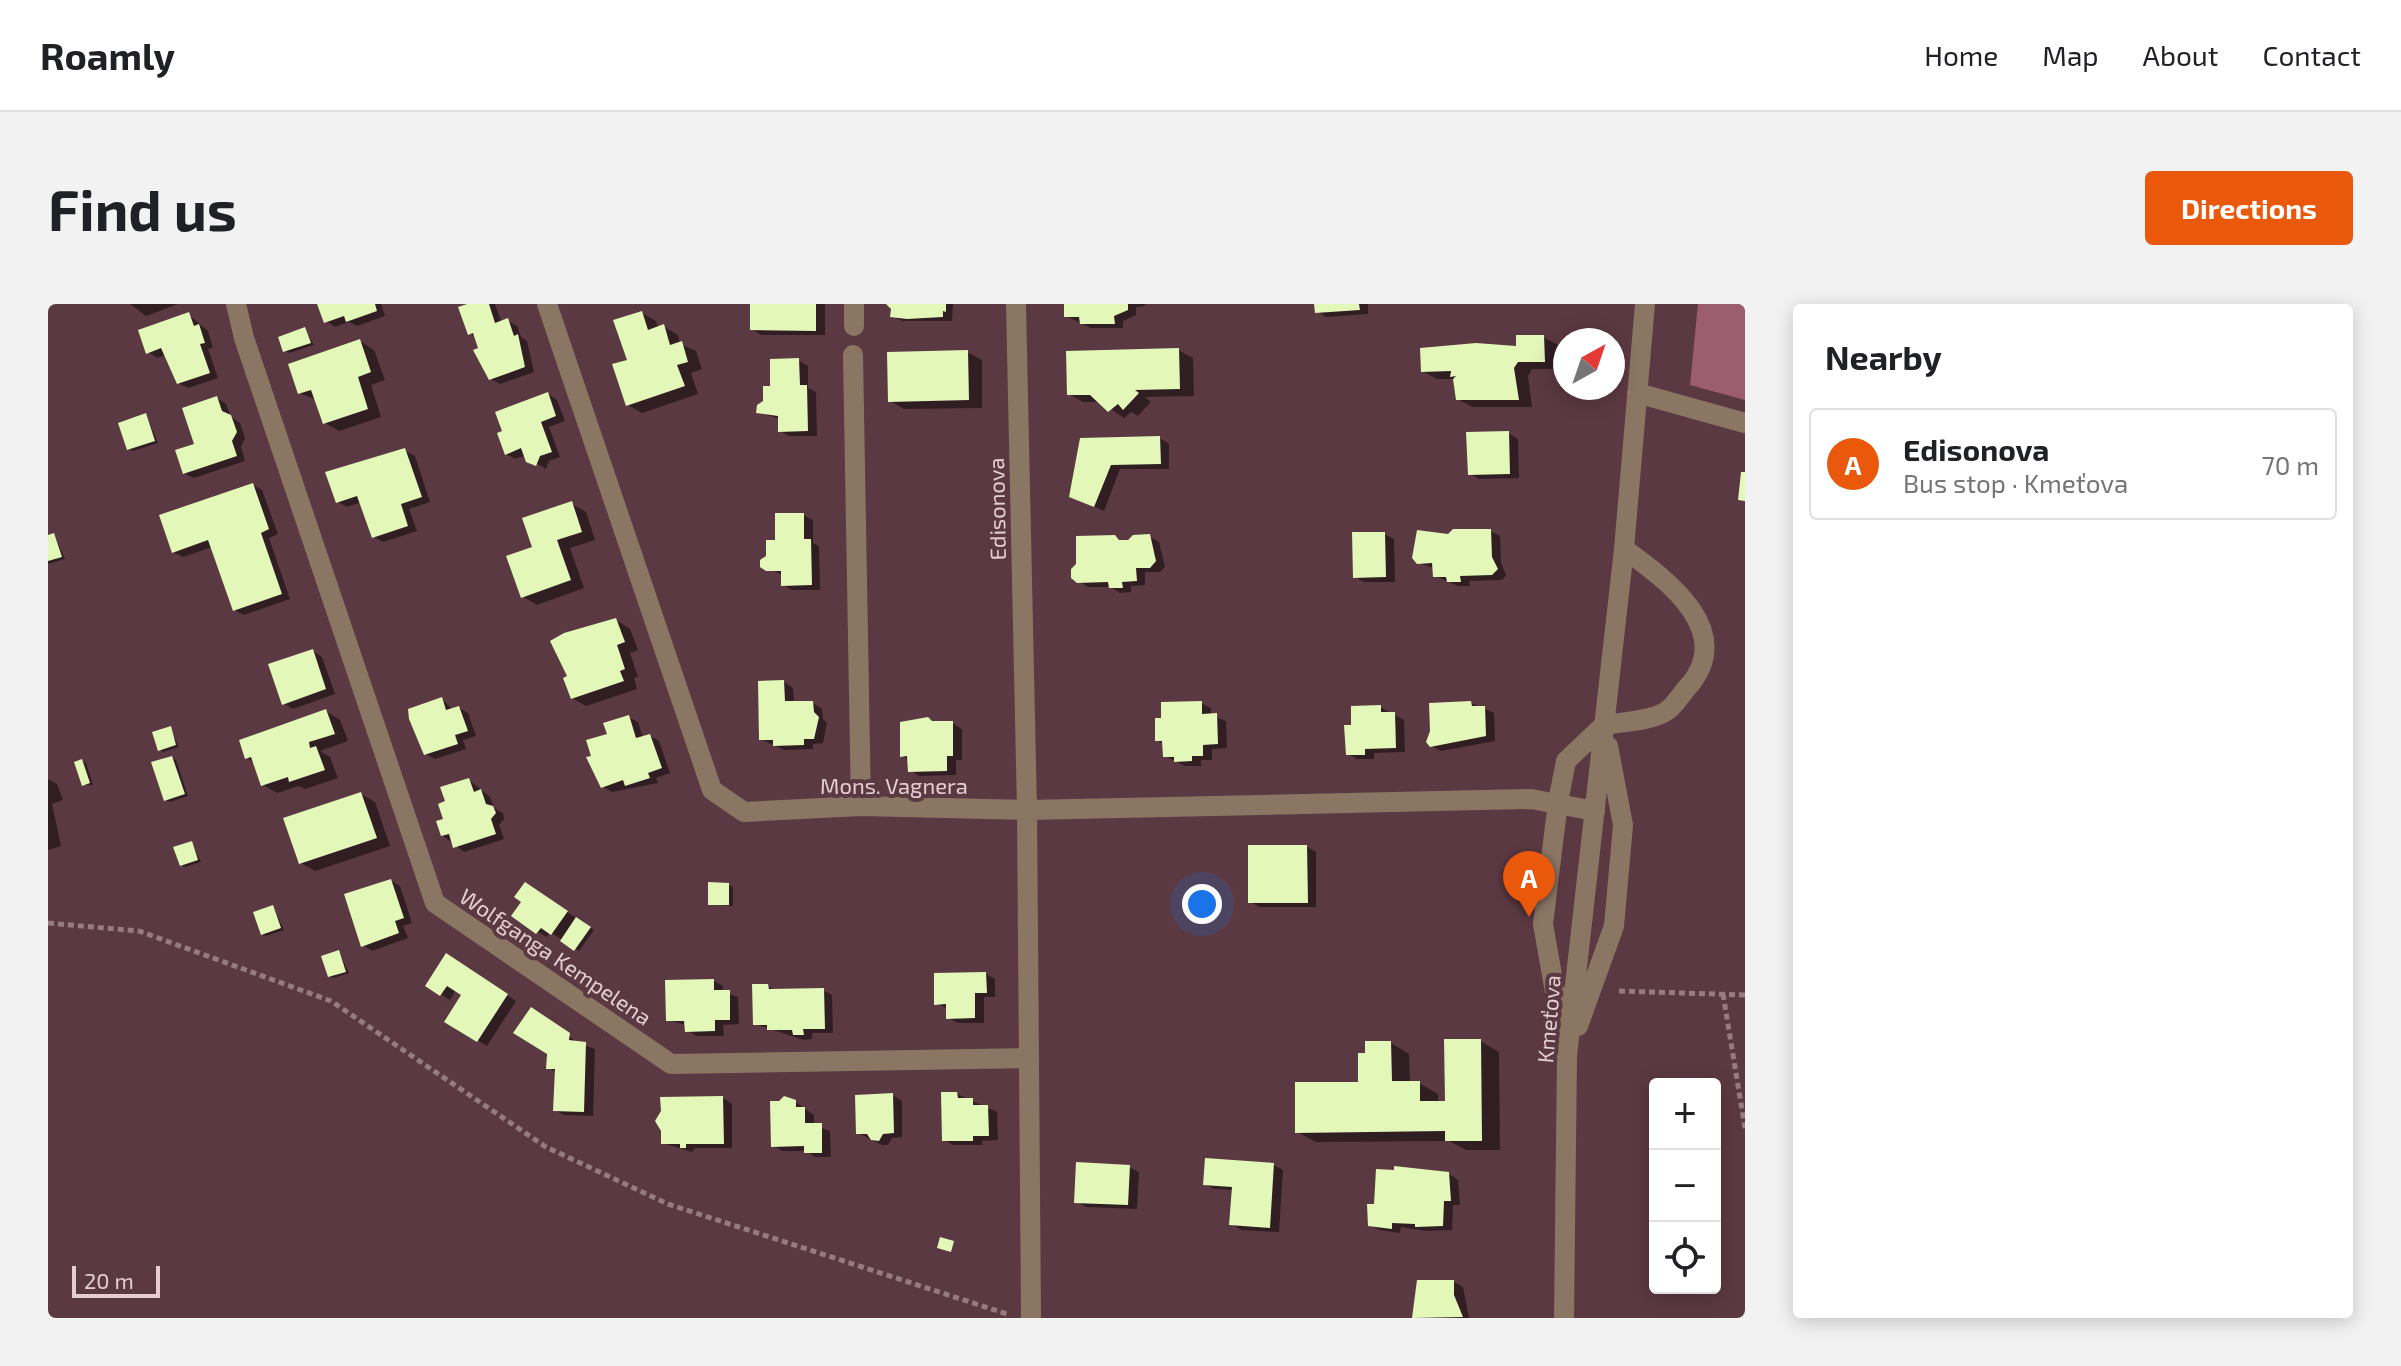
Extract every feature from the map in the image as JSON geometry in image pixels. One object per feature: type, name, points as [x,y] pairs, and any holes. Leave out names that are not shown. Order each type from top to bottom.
[{"type":"street","name":"Wolfganga Kempelena","points":[[236,304],[244,338],[435,903],[671,1064],[1027,1058]]},
{"type":"street","name":"Mons. Vagnera","points":[[547,304],[712,790],[744,812],[861,806],[1027,810],[1558,802],[1595,811]]},
{"type":"street","points":[[854,304],[854,326]]},
{"type":"street","name":"Edisonova","points":[[1016,304],[1027,810]]},
{"type":"street","name":"Kmeťova","points":[[1564,1318],[1567,1056],[1624,549],[1645,304]]},
{"type":"street","points":[[853,355],[861,806]]},
{"type":"street","points":[[1637,393],[1745,423]]},
{"type":"street","points":[[1567,1056],[1543,924],[1566,761],[1604,725],[1665,713],[1702,672],[1705,639],[1689,605],[1655,571],[1624,549]]},
{"type":"street","points":[[1567,1056],[1614,926],[1623,825],[1604,725]]},
{"type":"street","points":[[1027,810],[1031,1318]]},
{"type":"path","points":[[48,923],[139,931],[331,1001],[546,1147],[668,1204],[1020,1318]]},
{"type":"path","points":[[1619,991],[1745,995]]},
{"type":"path","points":[[1723,994],[1745,1128]]},
{"type":"shaded area","points":[[1698,304],[1745,304],[1745,400],[1690,385]]},
{"type":"building","points":[[317,304],[375,304],[377,311],[346,322],[344,316],[324,323]]},
{"type":"building","points":[[489,304],[495,323],[508,318],[514,336],[518,334],[525,367],[489,380],[473,350],[478,348],[473,333],[468,335],[458,307]]},
{"type":"building","points":[[750,304],[816,304],[816,331],[750,330]]},
{"type":"building","points":[[886,304],[946,304],[946,312],[943,311],[943,317],[890,317],[891,309]]},
{"type":"building","points":[[1064,304],[1128,304],[1128,310],[1114,316],[1115,324],[1080,324],[1079,317],[1064,317]]},
{"type":"building","points":[[1314,304],[1359,304],[1360,310],[1315,313]]},
{"type":"building","points":[[642,311],[648,330],[664,324],[670,345],[682,341],[688,362],[677,365],[685,386],[626,406],[612,364],[627,360],[613,320]]},
{"type":"building","points":[[189,312],[194,326],[199,324],[205,343],[200,344],[210,373],[177,384],[161,348],[146,354],[138,330]]},
{"type":"building","points":[[305,327],[311,343],[283,352],[278,337]]},
{"type":"building","points":[[1516,335],[1544,335],[1545,362],[1518,362],[1514,368],[1519,400],[1456,400],[1453,379],[1456,376],[1450,377],[1451,371],[1421,372],[1420,348],[1476,343],[1516,346]]},
{"type":"building","points":[[360,339],[371,372],[358,377],[368,409],[323,424],[311,390],[298,394],[288,364]]},
{"type":"building","points":[[1179,348],[1180,389],[1135,390],[1139,393],[1123,410],[1118,404],[1108,412],[1090,395],[1067,395],[1066,351]]},
{"type":"building","points":[[968,350],[969,400],[888,402],[887,352]]},
{"type":"building","points":[[799,358],[800,385],[807,385],[808,431],[778,432],[778,416],[756,413],[757,405],[763,401],[763,386],[770,386],[770,359]]},
{"type":"building","points":[[548,392],[556,416],[541,422],[552,452],[540,456],[536,466],[526,462],[521,448],[505,455],[497,433],[502,431],[495,412]]},
{"type":"building","points":[[217,396],[222,411],[231,415],[237,432],[232,441],[237,456],[183,474],[175,450],[194,444],[182,408]]},
{"type":"building","points":[[146,413],[155,441],[127,450],[118,423]]},
{"type":"building","points":[[1509,431],[1510,474],[1468,475],[1466,432]]},
{"type":"building","points":[[1160,436],[1161,464],[1111,465],[1094,507],[1069,497],[1080,438]]},
{"type":"building","points":[[405,448],[422,497],[401,504],[408,526],[372,538],[357,496],[336,503],[325,472]]},
{"type":"building","points":[[1741,472],[1745,472],[1745,501],[1738,500]]},
{"type":"building","points":[[253,483],[269,529],[261,533],[282,594],[233,611],[208,540],[172,553],[159,515]]},
{"type":"building","points":[[572,501],[582,532],[557,540],[571,580],[521,598],[506,556],[532,547],[522,518]]},
{"type":"building","points":[[775,513],[804,513],[804,539],[811,539],[812,585],[781,586],[781,571],[766,571],[760,567],[760,560],[766,556],[766,540],[775,540]]},
{"type":"building","points":[[1453,529],[1491,529],[1492,557],[1498,569],[1492,575],[1460,576],[1461,582],[1447,582],[1446,577],[1433,577],[1432,563],[1417,564],[1412,558],[1417,530],[1448,534]]},
{"type":"building","points":[[1352,532],[1385,532],[1386,577],[1353,578]]},
{"type":"building","points":[[54,533],[62,557],[48,561],[48,535]]},
{"type":"building","points":[[1150,534],[1156,561],[1150,568],[1136,568],[1137,581],[1122,582],[1123,588],[1109,588],[1108,582],[1077,583],[1071,578],[1071,569],[1076,564],[1076,536],[1115,535],[1119,540],[1128,540],[1133,535]]},
{"type":"building","points":[[616,618],[625,642],[617,645],[625,669],[620,671],[624,681],[571,699],[563,678],[567,676],[550,641],[564,633]]},
{"type":"building","points":[[313,649],[326,689],[282,705],[268,664]]},
{"type":"building","points":[[784,680],[785,701],[813,701],[814,712],[819,717],[814,739],[804,739],[804,745],[773,746],[773,740],[759,740],[758,681]]},
{"type":"building","points":[[442,697],[446,710],[459,706],[468,731],[455,735],[458,744],[424,755],[408,709]]},
{"type":"building","points":[[1202,701],[1202,714],[1217,713],[1218,744],[1203,745],[1203,756],[1192,756],[1192,761],[1174,762],[1174,757],[1163,757],[1162,741],[1155,741],[1155,718],[1161,718],[1161,702]]},
{"type":"building","points":[[1471,701],[1472,706],[1485,706],[1486,736],[1430,747],[1426,742],[1430,731],[1429,703]]},
{"type":"building","points":[[1381,705],[1381,712],[1395,712],[1396,748],[1365,749],[1365,755],[1346,755],[1344,725],[1351,725],[1351,706]]},
{"type":"building","points":[[326,709],[335,734],[309,742],[310,748],[316,746],[325,770],[289,782],[288,777],[261,786],[251,757],[245,759],[239,740]]},
{"type":"building","points":[[629,715],[636,738],[650,734],[662,768],[648,773],[650,778],[625,786],[623,780],[601,788],[586,757],[591,756],[586,740],[607,734],[603,723]]},
{"type":"building","points":[[928,717],[932,721],[953,721],[953,756],[947,756],[947,771],[908,772],[907,756],[900,757],[900,722]]},
{"type":"building","points":[[171,726],[176,745],[158,751],[152,732]]},
{"type":"building","points":[[172,756],[185,794],[164,801],[151,762]]},
{"type":"building","points":[[82,759],[90,783],[82,786],[74,762]]},
{"type":"building","points":[[469,778],[474,792],[481,789],[486,804],[493,806],[496,813],[491,819],[496,834],[453,848],[449,834],[441,836],[436,821],[443,819],[438,804],[445,801],[440,787]]},
{"type":"building","points":[[361,792],[377,838],[299,864],[283,818]]},
{"type":"building","points":[[192,841],[198,860],[180,866],[173,847]]},
{"type":"building","points":[[1248,845],[1307,845],[1308,903],[1248,903]]},
{"type":"building","points":[[391,879],[404,918],[395,921],[399,933],[361,947],[344,894]]},
{"type":"building","points":[[525,882],[568,911],[551,935],[541,928],[536,934],[511,916],[521,902],[514,897]]},
{"type":"building","points":[[708,882],[729,883],[729,905],[708,905]]},
{"type":"building","points":[[273,905],[281,928],[261,935],[253,912]]},
{"type":"building","points":[[576,917],[591,927],[574,951],[560,941]]},
{"type":"building","points":[[339,950],[346,972],[328,977],[321,956]]},
{"type":"building","points":[[446,953],[508,994],[477,1042],[444,1022],[461,995],[447,986],[440,996],[425,986]]},
{"type":"building","points":[[986,972],[987,993],[975,993],[975,1018],[946,1019],[946,1004],[934,1005],[934,973]]},
{"type":"building","points":[[714,979],[714,990],[730,990],[730,1020],[715,1020],[715,1031],[685,1032],[684,1021],[666,1021],[665,980]]},
{"type":"building","points":[[752,984],[768,984],[769,989],[824,988],[825,1029],[803,1029],[804,1035],[793,1035],[792,1030],[767,1030],[767,1025],[753,1025]]},
{"type":"building","points":[[531,1007],[570,1033],[569,1040],[586,1042],[584,1112],[553,1111],[555,1069],[546,1069],[547,1054],[513,1033]]},
{"type":"building","points":[[1444,1039],[1481,1039],[1482,1141],[1445,1141],[1445,1131],[1295,1133],[1295,1082],[1358,1082],[1358,1053],[1365,1053],[1365,1041],[1391,1041],[1392,1081],[1420,1081],[1420,1101],[1445,1101]]},
{"type":"building","points":[[941,1092],[957,1092],[958,1098],[973,1098],[973,1105],[988,1105],[989,1136],[973,1136],[973,1141],[942,1141]]},
{"type":"building","points":[[893,1093],[894,1133],[883,1134],[879,1141],[871,1140],[867,1134],[856,1134],[855,1095]]},
{"type":"building","points":[[723,1096],[724,1144],[686,1144],[686,1148],[680,1148],[680,1144],[661,1144],[661,1131],[655,1121],[661,1111],[660,1097]]},
{"type":"building","points":[[784,1096],[796,1100],[796,1107],[805,1107],[805,1123],[822,1123],[822,1153],[804,1153],[804,1146],[771,1147],[770,1101],[779,1101]]},
{"type":"building","points":[[1205,1158],[1274,1163],[1270,1228],[1229,1225],[1232,1187],[1203,1185]]},
{"type":"building","points":[[1076,1162],[1130,1165],[1128,1205],[1074,1203]]},
{"type":"building","points":[[1394,1166],[1449,1172],[1451,1201],[1444,1201],[1443,1226],[1415,1227],[1415,1224],[1392,1223],[1392,1229],[1368,1226],[1367,1204],[1374,1204],[1376,1169],[1394,1170]]},
{"type":"building","points":[[940,1237],[954,1241],[951,1252],[937,1248]]},
{"type":"building","points":[[1417,1280],[1454,1280],[1454,1295],[1463,1317],[1412,1318]]},
{"type":"place","name":"Edisonova","points":[[1529,917]]}]
